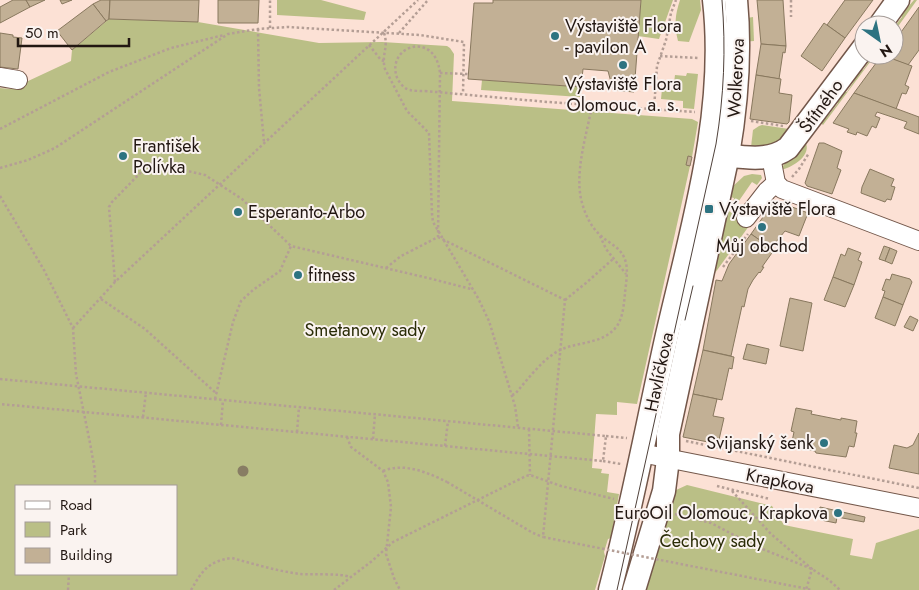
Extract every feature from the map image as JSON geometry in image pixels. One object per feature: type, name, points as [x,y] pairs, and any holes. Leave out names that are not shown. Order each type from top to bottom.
[{"type":"street","name":"Wolkerova","points":[[714,0],[717,45],[714,114],[718,154]]},
{"type":"street","name":"Wolkerova","points":[[718,154],[735,117],[739,69],[736,0]]},
{"type":"street","points":[[887,15],[898,0]]},
{"type":"street","name":"Štítného","points":[[718,154],[754,158],[783,152],[793,143],[854,61]]},
{"type":"street","points":[[0,77],[18,80]]},
{"type":"street","name":"Havlíčkova","points":[[610,590],[632,452],[718,154]]},
{"type":"street","name":"Havlíčkova","points":[[634,590],[664,491],[668,459],[668,434],[718,154]]},
{"type":"street","points":[[771,156],[776,183],[786,192],[919,241]]},
{"type":"street","points":[[747,226],[767,191],[776,183]]},
{"type":"street","name":"Krapkova","points":[[632,452],[919,508]]},
{"type":"path","points":[[270,0],[270,28]]},
{"type":"path","points":[[73,328],[115,282],[418,0]]},
{"type":"path","points":[[399,33],[428,0]]},
{"type":"path","points":[[654,109],[657,66],[676,0]]},
{"type":"path","points":[[791,0],[791,17]]},
{"type":"path","points":[[0,129],[109,72],[171,48],[228,34],[270,28],[288,27],[420,34],[464,42],[463,94]]},
{"type":"path","points":[[258,29],[259,88],[264,142]]},
{"type":"path","points":[[384,33],[387,43],[384,61],[385,69],[407,111],[429,133],[432,219],[485,312],[512,395],[518,418],[518,427]]},
{"type":"path","points":[[0,168],[28,160],[55,148],[228,34]]},
{"type":"path","points":[[370,45],[381,60],[384,61]]},
{"type":"path","points":[[438,237],[440,73],[437,60],[427,48],[414,46],[405,50],[398,57],[397,76],[401,84],[410,90],[425,91],[463,94],[592,105],[697,112]]},
{"type":"path","points":[[660,56],[700,58]]},
{"type":"path","points":[[440,73],[468,74]]},
{"type":"path","points":[[592,105],[579,185],[585,212],[591,224],[599,235],[601,242],[626,276]]},
{"type":"path","points":[[746,120],[786,126]]},
{"type":"path","points":[[115,282],[109,207],[148,165],[153,163],[205,175],[242,199],[291,246],[473,290]]},
{"type":"path","points":[[0,196],[44,270],[73,328],[78,386],[85,412],[95,471],[95,485]]},
{"type":"path","points":[[718,274],[747,226]]},
{"type":"path","points":[[512,395],[547,358],[567,347],[598,339],[618,324],[622,312],[626,262],[621,252],[612,243],[599,235]]},
{"type":"path","points":[[386,268],[411,250],[438,237]]},
{"type":"path","points":[[438,237],[565,300]]},
{"type":"path","points":[[215,399],[233,322],[241,301],[280,271],[291,246]]},
{"type":"path","points":[[543,537],[565,300],[613,259]]},
{"type":"path","points":[[101,299],[145,329],[216,394]]},
{"type":"path","points":[[0,379],[606,436],[632,452]]},
{"type":"path","points":[[143,417],[146,392]]},
{"type":"path","points":[[221,425],[223,400]]},
{"type":"path","points":[[0,404],[603,461],[632,452]]},
{"type":"path","points":[[297,432],[300,407]]},
{"type":"path","points":[[372,439],[375,414]]},
{"type":"path","points":[[445,446],[448,421]]},
{"type":"path","points":[[529,428],[530,475]]},
{"type":"path","points":[[603,461],[606,436]]},
{"type":"path","points":[[347,437],[350,448],[383,472],[388,482],[391,507],[386,558],[400,590]]},
{"type":"path","points":[[681,438],[702,445],[919,488]]},
{"type":"path","points":[[383,472],[392,468],[413,470],[434,476],[543,537],[811,590]]},
{"type":"path","points":[[334,590],[388,545],[451,512],[530,475],[555,484],[615,499]]},
{"type":"path","points":[[713,485],[770,499]]},
{"type":"path","points":[[731,490],[770,534],[840,590]]},
{"type":"path","points":[[675,514],[712,523],[755,546],[812,568]]},
{"type":"path","points":[[649,564],[652,555]]},
{"type":"path","points":[[191,590],[201,572],[207,567],[222,560],[232,558],[298,574],[318,576],[346,575],[350,577]]},
{"type":"path","points":[[805,589],[812,568]]},
{"type":"path","points":[[68,590],[69,575]]},
{"type":"green space","points":[[277,0],[321,0],[366,12],[364,20],[277,15]]},
{"type":"green space","points":[[641,0],[673,0],[659,39],[638,36]]},
{"type":"green space","points":[[680,0],[700,0],[701,10],[689,42],[678,41],[676,20]]},
{"type":"green space","points":[[914,0],[917,0],[904,18],[904,15],[901,15]]},
{"type":"green space","points":[[753,17],[754,41],[742,42],[741,19]]},
{"type":"green space","name":"Smetanovy sady","points":[[109,19],[198,22],[319,43],[382,42],[447,46],[454,54],[452,101],[692,119],[698,122],[692,157],[688,156],[686,165],[690,166],[637,404],[617,402],[617,415],[596,414],[592,468],[602,469],[601,473],[609,474],[607,492],[619,494],[611,538],[608,539],[604,552],[605,556],[595,590],[0,590],[0,88],[11,89],[71,61],[72,50]]},
{"type":"green space","points":[[868,65],[823,125],[820,122],[823,118],[826,118],[838,103],[836,99],[843,91],[847,92],[858,70],[863,70]]},
{"type":"green space","points":[[687,73],[698,74],[694,109],[683,108],[683,101],[661,99],[662,89],[673,90],[675,75],[686,76]]},
{"type":"green space","points":[[482,80],[581,87],[580,97],[481,90]]},
{"type":"green space","points":[[762,125],[789,129],[788,135],[770,146],[751,147],[753,130]]},
{"type":"green space","points":[[805,141],[807,146],[804,156],[796,163],[781,170],[785,164]]},
{"type":"green space","points":[[752,174],[761,175],[762,178],[757,185],[752,182],[734,208],[732,208],[734,198],[730,197],[731,188],[744,176]]},
{"type":"green space","points":[[727,211],[749,226],[715,273]]},
{"type":"green space","name":"Čechovy sady","points":[[687,485],[772,506],[784,525],[853,539],[850,555],[872,559],[876,543],[919,529],[919,590],[645,590],[674,491]]},
{"type":"building","points":[[13,0],[26,0],[30,7],[0,23],[0,7]]},
{"type":"building","points":[[26,0],[45,0],[30,7]]},
{"type":"building","points":[[60,0],[72,0],[62,4]]},
{"type":"building","points":[[101,0],[110,0],[109,19],[106,21],[93,4]]},
{"type":"building","points":[[110,0],[199,0],[198,22],[109,19]]},
{"type":"building","points":[[218,0],[259,0],[258,23],[218,23]]},
{"type":"building","name":"Výstaviště Flora - pavilon A","points":[[493,0],[641,0],[634,92],[613,90],[608,71],[583,69],[581,87],[468,79],[474,3],[493,3]]},
{"type":"building","points":[[757,0],[783,0],[786,46],[761,44]]},
{"type":"building","points":[[845,0],[873,0],[862,15],[854,15],[854,26],[845,38],[827,25]]},
{"type":"building","points":[[93,4],[106,21],[72,50],[57,31]]},
{"type":"building","points":[[919,7],[919,50],[908,65],[904,64],[904,28]]},
{"type":"building","points":[[824,23],[845,38],[822,71],[801,56]]},
{"type":"building","points":[[0,33],[22,38],[18,69],[0,67]]},
{"type":"building","points":[[761,44],[786,46],[785,53],[783,52],[779,79],[756,75]]},
{"type":"building","points":[[904,63],[912,66],[905,85],[909,87],[906,94],[902,93],[896,109],[854,93],[875,65],[904,65]]},
{"type":"building","points":[[756,75],[781,79],[779,93],[792,95],[789,122],[787,124],[750,119]]},
{"type":"building","points":[[854,93],[919,117],[919,134],[904,128],[907,122],[877,112],[875,116],[880,118],[876,128],[872,126],[867,136],[857,132],[856,135],[847,132],[849,129],[833,123]]},
{"type":"building","points":[[819,143],[824,143],[842,151],[837,168],[841,170],[832,194],[807,186],[805,183]]},
{"type":"building","points":[[688,156],[692,157],[690,166],[686,165]]},
{"type":"building","points":[[870,169],[894,179],[891,186],[895,187],[891,200],[887,199],[885,202],[861,193]]},
{"type":"building","points":[[779,202],[808,213],[799,236],[785,231],[771,248],[751,234],[773,203]]},
{"type":"building","points":[[751,234],[774,250],[748,289],[744,307],[742,306],[731,356],[703,350],[716,280],[722,281],[729,264]]},
{"type":"building","points":[[884,246],[890,248],[885,261],[879,259]]},
{"type":"building","points":[[848,248],[861,253],[858,260],[862,262],[854,285],[833,277],[841,254],[845,256]]},
{"type":"building","points":[[890,248],[897,251],[892,264],[885,261]]},
{"type":"building","points":[[892,274],[910,279],[912,282],[903,305],[883,297],[885,291],[882,290],[886,279],[890,280]]},
{"type":"building","points":[[833,277],[854,285],[845,307],[824,300]]},
{"type":"building","points":[[883,297],[903,305],[895,326],[875,318]]},
{"type":"building","points":[[790,298],[812,303],[803,351],[780,346]]},
{"type":"building","points":[[910,316],[918,320],[913,331],[904,327]]},
{"type":"building","points":[[747,344],[769,349],[766,364],[743,359]]},
{"type":"building","points":[[703,350],[734,357],[732,369],[729,368],[722,400],[693,394]]},
{"type":"building","points":[[693,394],[717,399],[713,416],[724,418],[718,444],[683,437]]},
{"type":"building","points":[[796,408],[812,411],[811,414],[857,421],[854,447],[849,446],[846,457],[816,453],[815,451],[791,446],[794,432],[791,431]]},
{"type":"building","points":[[919,433],[919,474],[889,468],[894,445],[907,448],[913,445]]},
{"type":"building","points":[[820,507],[865,517],[864,522],[837,517],[836,523],[821,520]]},
{"type":"tram line","points":[[617,590],[716,144],[724,72],[722,0]]},
{"type":"tram line","points":[[685,320],[693,286]]},
{"type":"place","name":"Výstaviště Flora - pavilon A","points":[[555,36]]},
{"type":"place","name":"Výstaviště Flora Olomouc, a. s.","points":[[623,65]]},
{"type":"place","name":"František Polívka","points":[[123,156]]},
{"type":"place","name":"Výstaviště Flora","points":[[709,209]]},
{"type":"place","name":"Esperanto-Arbo","points":[[238,212]]},
{"type":"place","name":"Můj obchod","points":[[762,227]]},
{"type":"place","name":"fitness","points":[[298,275]]},
{"type":"place","name":"Svijanský šenk","points":[[824,443]]},
{"type":"place","name":"EuroOil Olomouc, Krapkova","points":[[838,513]]}]
